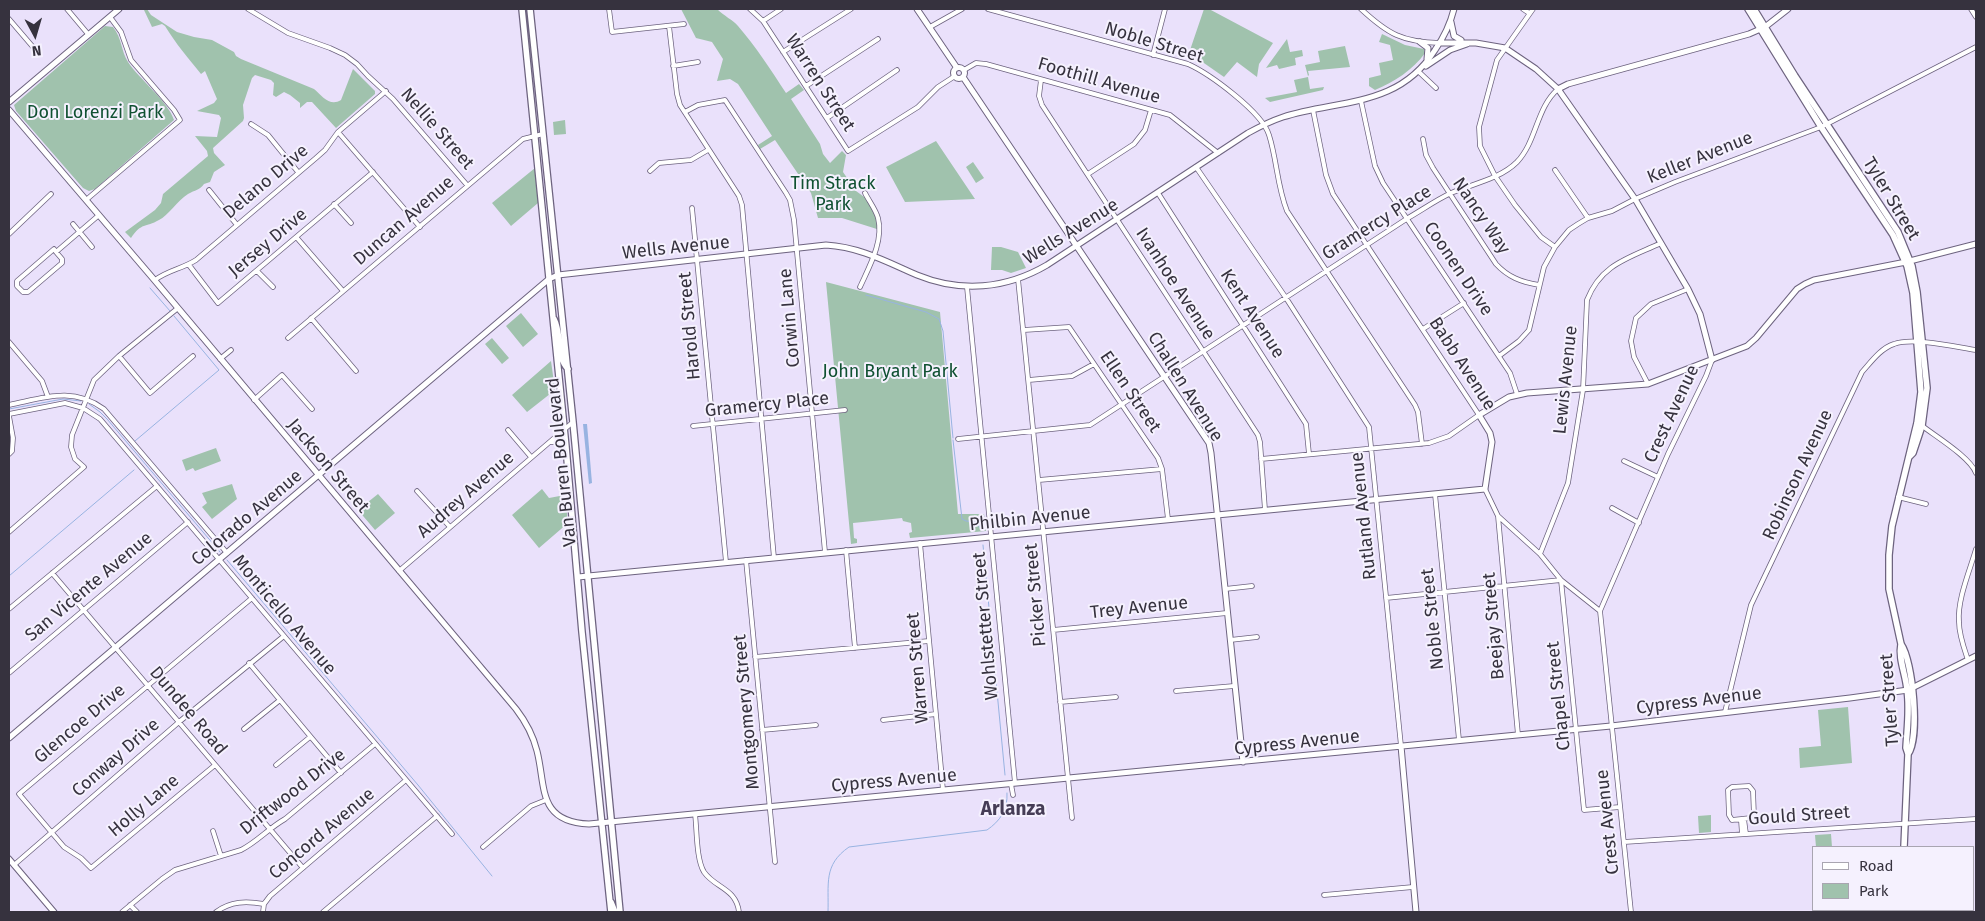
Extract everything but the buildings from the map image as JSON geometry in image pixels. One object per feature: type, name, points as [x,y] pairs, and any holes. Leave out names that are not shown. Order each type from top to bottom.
[{"type":"main road","name":"Van Buren Boulevard","points":[[530,9],[568,369],[620,912]]},
{"type":"main road","name":"Tyler Street","points":[[1748,9],[1763,29],[1864,185],[1908,261],[1920,342],[1921,392],[1919,424],[1913,453],[1909,457],[1898,497],[1889,555],[1889,589],[1901,644],[1905,650],[1914,710],[1912,748],[1908,754],[1904,846]]},
{"type":"main road","name":"Tyler Street","points":[[1754,9],[1763,29]]},
{"type":"main road","name":"Van Buren Boulevard","points":[[522,10],[611,912]]},
{"type":"main road","points":[[522,10],[526,18],[530,38],[534,39]]},
{"type":"main road","points":[[553,316],[559,327],[562,360],[568,369]]},
{"type":"main road","points":[[590,703],[599,702]]},
{"type":"main road","points":[[609,898],[615,912]]},
{"type":"street","points":[[67,9],[88,34]]},
{"type":"street","points":[[9,102],[119,9]]},
{"type":"street","name":"Nellie Street","points":[[248,9],[288,32],[344,55],[386,91],[467,185]]},
{"type":"street","points":[[609,9],[612,32],[684,24]]},
{"type":"street","name":"Warren Street","points":[[750,9],[763,21],[848,151],[918,107],[938,87],[955,76]]},
{"type":"street","points":[[763,21],[782,9]]},
{"type":"street","points":[[783,52],[851,9]]},
{"type":"street","points":[[917,9],[956,68],[955,76],[962,77],[965,73],[964,70],[960,67],[956,68]]},
{"type":"street","points":[[930,27],[962,9]]},
{"type":"street","name":"Noble Street","points":[[988,9],[1188,64],[1208,74],[1248,107],[1265,124]]},
{"type":"street","points":[[1153,55],[1165,9]]},
{"type":"street","name":"Crest Avenue","points":[[1360,9],[1381,28],[1405,39],[1440,43],[1472,42],[1505,48],[1536,69],[1558,89],[1635,199],[1688,289],[1700,314],[1712,360],[1658,477],[1600,611],[1631,912]]},
{"type":"street","name":"Wells Avenue","points":[[549,279],[558,275],[826,245],[842,246],[874,255],[927,279],[947,284],[967,287],[1001,284],[1018,279],[1034,272],[1076,246],[1265,124],[1283,117],[1361,101],[1389,92],[1422,68],[1446,34],[1454,9]]},
{"type":"street","points":[[1523,9],[1529,13]]},
{"type":"street","points":[[1533,9],[1497,60],[1492,72],[1479,127],[1480,146],[1495,176],[1515,205],[1541,237],[1555,247]]},
{"type":"street","points":[[1558,89],[1568,84],[1763,29],[1788,9]]},
{"type":"street","points":[[1971,9],[1976,16]]},
{"type":"street","points":[[86,200],[180,120],[174,110],[131,60],[121,32],[110,17]]},
{"type":"street","points":[[9,19],[39,54]]},
{"type":"street","points":[[1450,20],[1454,36],[1458,40],[1472,42]]},
{"type":"street","points":[[669,26],[677,94],[685,112],[739,196],[742,205],[763,419],[774,558]]},
{"type":"street","points":[[806,86],[878,39]]},
{"type":"street","points":[[1420,42],[1428,50],[1422,68]]},
{"type":"street","points":[[1422,68],[1450,50],[1472,42]]},
{"type":"street","name":"Keller Avenue","points":[[1499,356],[1519,342],[1532,323],[1544,267],[1555,247],[1569,230],[1588,218],[1612,212],[1635,199],[1824,125],[1976,47]]},
{"type":"street","points":[[673,66],[698,62]]},
{"type":"street","name":"Foothill Avenue","points":[[964,70],[971,65],[982,63],[1170,115],[1218,153]]},
{"type":"street","points":[[1422,68],[1436,88]]},
{"type":"street","points":[[827,118],[897,70]]},
{"type":"street","name":"Challen Avenue","points":[[962,77],[1209,443],[1212,453],[1243,762]]},
{"type":"street","name":"Ivanhoe Avenue","points":[[1041,80],[1039,96],[1042,105],[1258,435],[1262,459],[1265,510]]},
{"type":"street","name":"Gramercy Place","points":[[958,439],[981,435],[1090,425],[1408,218],[1449,194],[1495,176],[1516,163],[1526,151],[1543,109],[1558,89]]},
{"type":"street","name":"Delano Drive","points":[[155,280],[165,273],[189,265],[325,150],[338,132],[386,91]]},
{"type":"street","name":"Corwin Lane","points":[[685,112],[698,105],[725,100],[790,200],[797,248],[825,552]]},
{"type":"street","name":"Coonen Drive","points":[[1361,101],[1375,166],[1383,183],[1499,356],[1510,374],[1516,394]]},
{"type":"street","name":"Jackson Street","points":[[9,110],[155,280],[524,720],[538,752],[546,800]]},
{"type":"street","points":[[1088,174],[1134,144],[1145,130],[1151,110]]},
{"type":"street","name":"Babb Avenue","points":[[1313,110],[1328,185],[1490,433],[1492,442],[1485,489]]},
{"type":"street","points":[[251,124],[268,135],[298,172]]},
{"type":"street","points":[[1265,124],[1269,135],[1281,197],[1287,211],[1415,405],[1418,412],[1422,444]]},
{"type":"street","points":[[338,132],[420,227]]},
{"type":"street","name":"Duncan Avenue","points":[[288,338],[523,139],[543,134]]},
{"type":"street","name":"Nancy Way","points":[[1423,139],[1426,155],[1449,194],[1496,264],[1504,273],[1515,279],[1539,285]]},
{"type":"street","points":[[650,170],[659,163],[691,160],[708,150]]},
{"type":"street","name":"Rutland Avenue","points":[[1196,167],[1286,298],[1369,426],[1416,912]]},
{"type":"street","points":[[1555,170],[1588,218]]},
{"type":"street","name":"Jersey Drive","points":[[189,265],[218,303],[297,238],[372,172]]},
{"type":"street","points":[[209,190],[236,225]]},
{"type":"street","points":[[860,287],[874,255],[880,232],[878,217],[865,193]]},
{"type":"street","name":"Kent Avenue","points":[[1158,193],[1306,424],[1309,454]]},
{"type":"street","points":[[9,234],[51,194]]},
{"type":"street","points":[[334,204],[351,223]]},
{"type":"street","name":"Harold Street","points":[[692,208],[726,562]]},
{"type":"street","points":[[56,252],[99,215]]},
{"type":"street","points":[[73,224],[92,247]]},
{"type":"street","points":[[297,238],[343,291]]},
{"type":"street","name":"Lewis Avenue","points":[[1540,554],[1568,483],[1583,390],[1587,300],[1592,286],[1608,268],[1661,242]]},
{"type":"street","points":[[1262,459],[1438,441],[1516,394],[1648,384],[1741,349],[1751,343],[1797,289],[1814,280],[1908,261],[1976,244]]},
{"type":"street","points":[[54,249],[56,252],[62,259],[62,262],[28,292],[22,292],[17,286],[17,281],[54,249]]},
{"type":"street","points":[[257,271],[273,287]]},
{"type":"street","name":"Colorado Avenue","points":[[9,738],[549,279]]},
{"type":"street","name":"Picker Street","points":[[1018,279],[1072,818]]},
{"type":"street","name":"Wohlstetter Street","points":[[967,287],[992,537],[1013,795]]},
{"type":"street","points":[[1648,384],[1634,357],[1631,341],[1636,318],[1651,304],[1688,289]]},
{"type":"street","points":[[1423,329],[1464,304]]},
{"type":"street","points":[[9,532],[84,468],[75,459],[71,447],[72,435],[94,380],[178,308]]},
{"type":"street","points":[[311,318],[356,371]]},
{"type":"street","name":"Ellen Street","points":[[1024,330],[1069,327],[1158,458],[1162,468],[1168,519]]},
{"type":"street","points":[[9,342],[42,381],[48,397]]},
{"type":"street","name":"Robinson Avenue","points":[[1725,712],[1751,605],[1862,372],[1882,350],[1895,343],[1920,342],[1976,350]]},
{"type":"street","points":[[220,359],[231,350]]},
{"type":"street","points":[[120,356],[150,393],[193,356]]},
{"type":"street","points":[[1029,380],[1072,376],[1094,364]]},
{"type":"street","points":[[254,400],[282,375],[312,409]]},
{"type":"street","name":"Monticello Avenue","points":[[9,405],[48,397],[73,395],[86,398],[104,409],[227,553]]},
{"type":"street","name":"Monticello Avenue","points":[[9,415],[65,403],[83,408],[100,419],[452,834]]},
{"type":"street","name":"Gramercy Place","points":[[693,426],[845,410]]},
{"type":"street","points":[[9,415],[13,438],[12,451],[9,454]]},
{"type":"street","name":"Audrey Avenue","points":[[399,571],[573,422]]},
{"type":"street","points":[[1919,424],[1962,457],[1976,473]]},
{"type":"street","points":[[508,430],[531,457]]},
{"type":"street","points":[[551,442],[558,442],[566,447]]},
{"type":"street","points":[[1624,460],[1658,477]]},
{"type":"street","points":[[1039,480],[1162,468]]},
{"type":"street","points":[[9,610],[157,486]]},
{"type":"street","points":[[1485,489],[1498,516],[1540,554],[1561,580],[1600,611]]},
{"type":"street","name":"Philbin Avenue","points":[[578,577],[1485,489]]},
{"type":"street","points":[[417,491],[450,527]]},
{"type":"street","name":"Noble Street","points":[[1435,494],[1459,740]]},
{"type":"street","points":[[1898,497],[1926,504]]},
{"type":"street","points":[[1612,508],[1639,523]]},
{"type":"street","name":"Beejay Street","points":[[1498,516],[1518,734]]},
{"type":"street","name":"San Vicente Avenue","points":[[9,673],[188,522]]},
{"type":"street","name":"Warren Street","points":[[920,543],[943,790]]},
{"type":"street","points":[[1968,660],[1960,636],[1958,619],[1976,548]]},
{"type":"street","points":[[846,550],[855,648]]},
{"type":"street","name":"Montgomery Street","points":[[746,560],[775,862]]},
{"type":"street","name":"Dundee Road","points":[[52,573],[303,868]]},
{"type":"street","points":[[1386,598],[1561,580]]},
{"type":"street","name":"Chapel Street","points":[[1561,580],[1584,810],[1620,808]]},
{"type":"street","points":[[1225,589],[1252,586]]},
{"type":"street","name":"Glencoe Drive","points":[[51,832],[19,794],[252,598]]},
{"type":"street","name":"Trey Avenue","points":[[1053,630],[1227,613]]},
{"type":"street","name":"Conway Drive","points":[[14,865],[178,722],[284,636]]},
{"type":"street","points":[[1230,640],[1257,637]]},
{"type":"street","points":[[755,656],[929,641]]},
{"type":"street","name":"Cypress Avenue","points":[[611,822],[1611,726],[1910,689],[1976,656]]},
{"type":"street","points":[[249,663],[340,773]]},
{"type":"street","points":[[1176,691],[1234,686]]},
{"type":"street","points":[[1060,702],[1116,697]]},
{"type":"street","points":[[244,729],[280,700]]},
{"type":"street","points":[[883,720],[936,714]]},
{"type":"street","points":[[762,730],[816,725]]},
{"type":"street","points":[[276,765],[310,737]]},
{"type":"street","name":"Driftwood Drive","points":[[122,912],[175,870],[250,845],[269,828],[285,819],[375,744]]},
{"type":"street","name":"Holly Lane","points":[[51,832],[64,847],[91,868],[215,765]]},
{"type":"street","name":"Concord Avenue","points":[[263,912],[264,904],[270,896],[406,780]]},
{"type":"street","points":[[1732,787],[1750,787],[1753,791],[1754,816],[1743,820],[1732,819],[1729,815],[1728,790],[1732,787]]},
{"type":"street","points":[[483,847],[531,806],[546,800],[549,806],[566,820],[581,824],[611,822]]},
{"type":"street","points":[[695,814],[700,861],[704,872],[734,897],[739,912]]},
{"type":"street","points":[[323,912],[436,816]]},
{"type":"street","name":"Gould Street","points":[[1624,842],[1976,819]]},
{"type":"street","points":[[1743,820],[1744,834]]},
{"type":"street","points":[[213,831],[221,856]]},
{"type":"street","points":[[9,859],[54,912]]},
{"type":"street","points":[[1324,895],[1414,887]]},
{"type":"street","points":[[216,912],[223,907],[248,901],[264,904]]},
{"type":"street","points":[[130,905],[137,912]]},
{"type":"green space","points":[[147,9],[151,15],[177,32],[212,40],[234,52],[241,59],[314,89],[330,101],[337,102],[341,100],[353,69],[375,91],[375,94],[336,128],[312,102],[307,102],[300,108],[300,103],[284,92],[276,97],[273,95],[274,83],[271,80],[255,75],[252,78],[243,105],[243,121],[213,148],[214,153],[225,165],[214,172],[210,182],[188,194],[162,218],[141,227],[131,238],[125,232],[155,210],[161,203],[163,194],[208,156],[207,151],[195,136],[217,137],[221,118],[219,115],[197,111],[214,103],[217,99],[205,71],[201,74],[165,26],[162,24],[152,27],[144,10]]},
{"type":"green space","name":"Tim Strack Park","points":[[681,9],[717,9],[745,34],[786,93],[799,84],[804,90],[791,99],[830,163],[842,151],[846,155],[843,172],[856,191],[867,199],[874,211],[880,230],[842,218],[818,218],[811,193],[775,140],[760,149],[758,145],[772,136],[738,84],[730,79],[717,81],[723,59],[712,42],[696,38]]},
{"type":"green space","points":[[1204,9],[1209,9],[1273,43],[1259,64],[1257,77],[1237,62],[1224,77],[1201,61],[1188,56]]},
{"type":"green space","name":"Don Lorenzi Park","points":[[105,26],[113,27],[128,62],[166,105],[174,120],[95,189],[89,191],[83,188],[16,111],[14,105]]},
{"type":"green space","points":[[1382,34],[1405,45],[1424,49],[1425,53],[1403,75],[1375,90],[1369,86],[1369,78],[1381,75],[1379,63],[1393,60],[1390,45],[1379,42]]},
{"type":"green space","points":[[1287,39],[1290,52],[1302,50],[1303,56],[1295,58],[1296,65],[1279,69],[1277,65],[1266,68]]},
{"type":"green space","points":[[1345,46],[1350,67],[1308,71],[1308,76],[1305,65],[1320,62],[1318,51]]},
{"type":"green space","points":[[1308,77],[1310,89],[1324,87],[1323,90],[1270,102],[1265,98],[1297,92],[1294,80]]},
{"type":"green space","points":[[565,120],[566,134],[554,135],[553,122]]},
{"type":"green space","points":[[936,141],[975,199],[905,202],[886,167]]},
{"type":"green space","points":[[973,162],[984,178],[976,183],[966,167]]},
{"type":"green space","points":[[535,168],[538,203],[511,226],[492,203]]},
{"type":"green space","points":[[992,247],[1001,247],[1018,252],[1026,268],[1011,273],[1002,270],[991,270]]},
{"type":"green space","name":"John Bryant Park","points":[[826,282],[940,312],[958,514],[984,514],[986,531],[910,538],[909,533],[912,532],[911,523],[903,521],[902,518],[853,523],[854,538],[857,539],[857,543],[851,544]]},
{"type":"green space","points":[[521,313],[538,334],[523,347],[506,326]]},
{"type":"green space","points":[[492,338],[509,358],[502,364],[485,344]]},
{"type":"green space","points":[[551,361],[555,390],[527,412],[512,395]]},
{"type":"green space","points":[[216,448],[221,461],[195,471],[193,468],[186,471],[182,460]]},
{"type":"green space","points":[[232,484],[237,499],[212,519],[202,507],[207,503],[202,493]]},
{"type":"green space","points":[[542,489],[549,498],[565,495],[568,523],[539,548],[512,515]]},
{"type":"green space","points":[[378,494],[395,513],[375,530],[358,510]]},
{"type":"green space","points":[[1848,707],[1852,763],[1800,768],[1799,748],[1821,746],[1818,710]]},
{"type":"green space","points":[[1711,815],[1711,832],[1699,833],[1698,816]]},
{"type":"green space","points":[[1831,834],[1832,846],[1816,846],[1815,835]]},
{"type":"water","points":[[583,424],[587,424],[592,483],[589,484]]},
{"type":"waterway","points":[[150,288],[170,311]]},
{"type":"waterway","points":[[866,295],[926,312],[939,319],[943,331],[953,438]]},
{"type":"waterway","points":[[135,441],[219,370],[174,316]]},
{"type":"waterway","points":[[9,409],[63,399],[81,401]]},
{"type":"waterway","points":[[89,404],[107,419],[220,552]]},
{"type":"waterway","points":[[953,440],[962,519],[975,522],[982,530]]},
{"type":"waterway","points":[[9,576],[134,470]]},
{"type":"waterway","points":[[983,545],[1005,775]]},
{"type":"waterway","points":[[227,560],[418,785],[492,876]]},
{"type":"waterway","points":[[828,912],[828,884],[831,868],[835,861],[849,847],[987,830],[996,823],[1005,810],[1007,793]]},
{"type":"district","name":"Arlanza","points":[[1013,810]]}]
